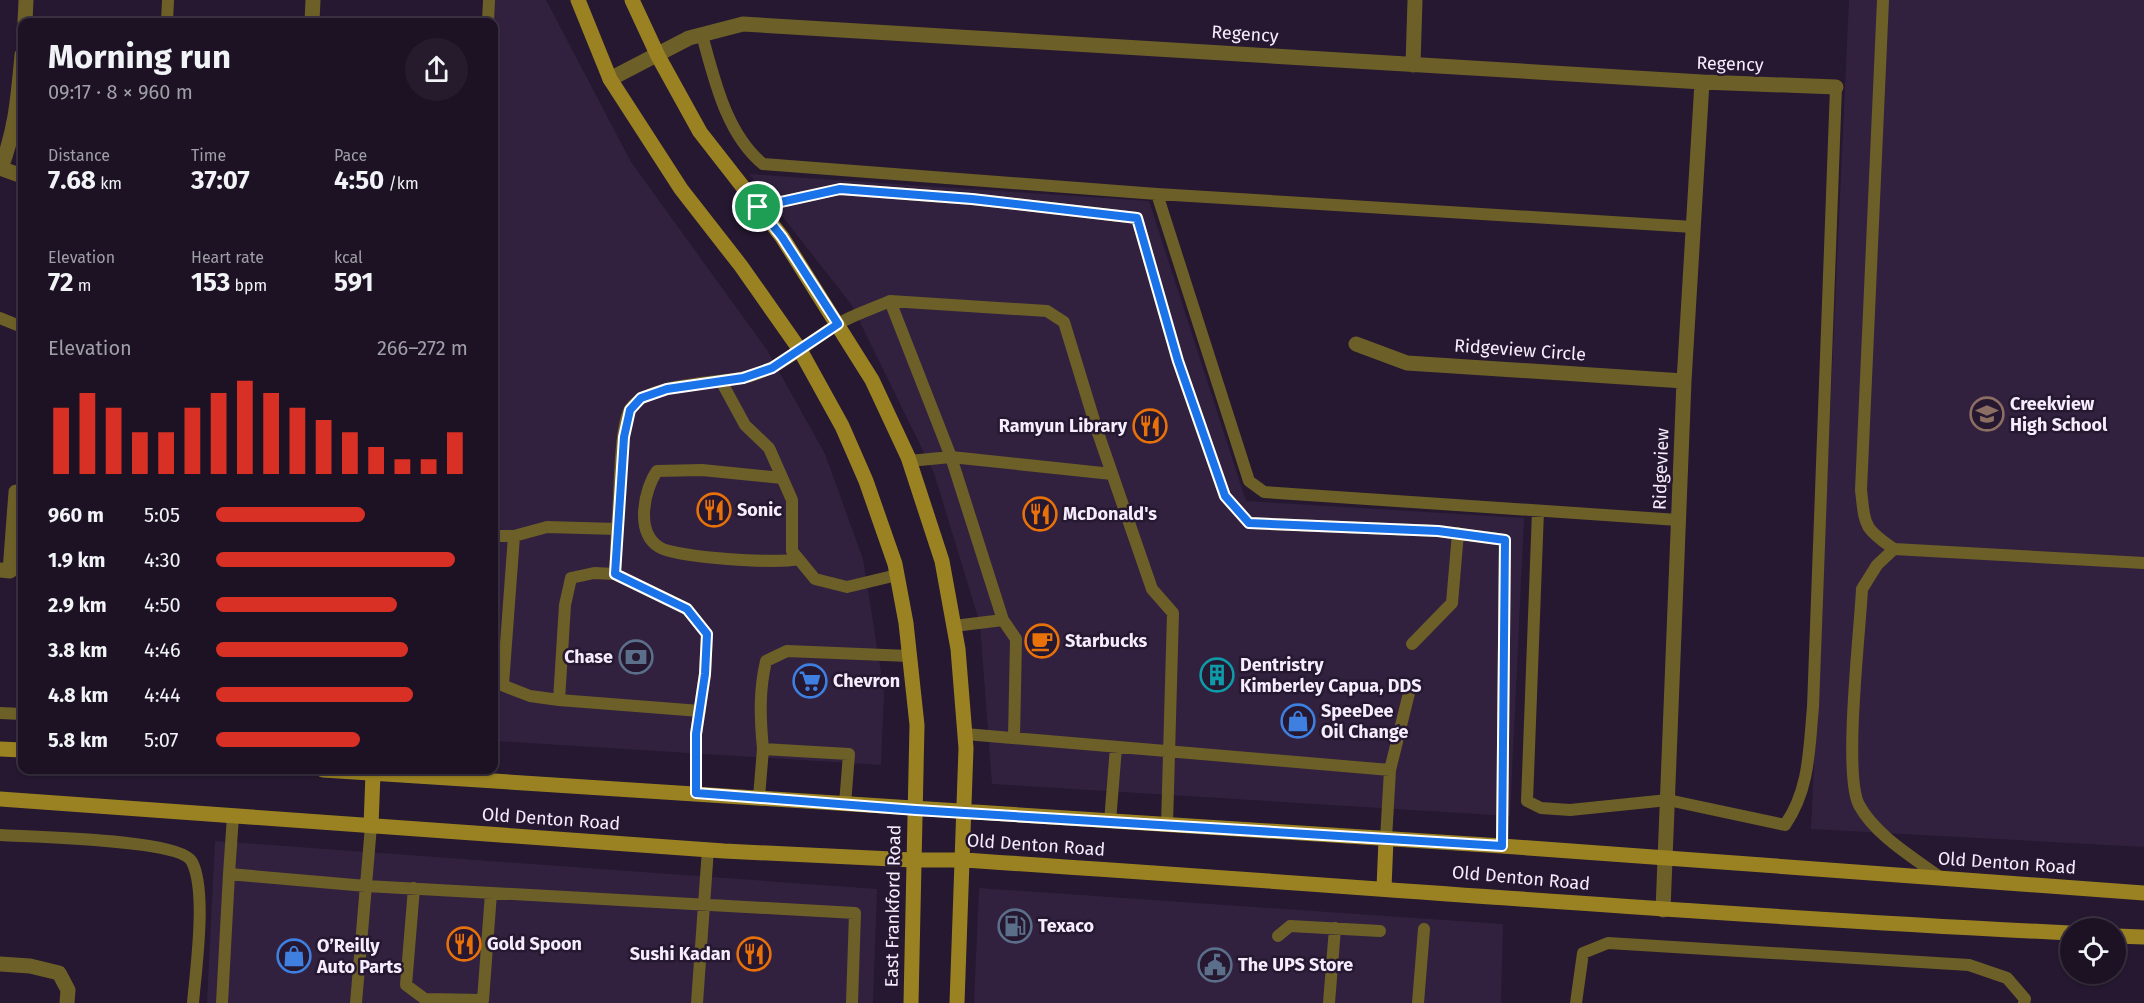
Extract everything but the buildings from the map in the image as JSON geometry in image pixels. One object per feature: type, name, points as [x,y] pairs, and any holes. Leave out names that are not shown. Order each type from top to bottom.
[{"type":"main road","name":"East Frankford Road","points":[[578,0],[610,79],[681,189],[741,266],[800,350],[842,426],[862,470],[897,575],[917,725],[911,1003]]},
{"type":"main road","points":[[632,0],[658,56],[700,132],[782,237],[872,380],[909,461],[942,561],[954,627],[965,734],[957,1003]]},
{"type":"main road","points":[[0,748],[18,750]]},
{"type":"main road","points":[[370,826],[374,774]]},
{"type":"main road","name":"Old Denton Road","points":[[418,774],[916,810],[1665,857],[2144,893]]},
{"type":"main road","name":"Old Denton Road","points":[[0,799],[708,849],[913,860],[963,860],[1384,888],[1663,910],[2060,932]]},
{"type":"main road","points":[[1384,888],[1386,838]]},
{"type":"main road","points":[[2126,936],[2144,937]]},
{"type":"street","points":[[25,18],[26,0]]},
{"type":"street","points":[[312,18],[313,0]]},
{"type":"street","points":[[1413,64],[1415,0]]},
{"type":"street","name":"Regency","points":[[610,79],[689,38],[743,24],[1702,82],[1836,87]]},
{"type":"street","name":"Ridgeview","points":[[1663,910],[1684,381],[1702,82]]},
{"type":"street","points":[[18,91],[13,137],[0,168],[18,175]]},
{"type":"street","name":"Ridgeview Circle","points":[[1356,344],[1407,363],[1684,381]]},
{"type":"street","points":[[0,570],[10,571],[16,492]]},
{"type":"street","points":[[0,964],[30,966],[59,973],[68,990],[67,1003]]},
{"type":"lane","points":[[166,18],[168,0]]},
{"type":"lane","points":[[488,18],[489,0]]},
{"type":"lane","points":[[1883,0],[1861,490],[1864,523],[1876,537],[1894,549],[2144,563]]},
{"type":"lane","points":[[702,35],[735,131],[749,153],[763,164],[1157,194],[1693,227]]},
{"type":"lane","points":[[1538,511],[1527,801],[1541,808],[1570,810],[1668,800],[1785,825],[1794,812],[1805,784],[1813,707],[1836,87]]},
{"type":"lane","points":[[758,207],[840,189],[972,199],[1137,218],[1178,361],[1225,496],[1249,523],[1458,533],[1505,540],[1502,846]]},
{"type":"lane","points":[[1157,194],[1249,482],[1264,492],[1678,520]]},
{"type":"lane","points":[[890,301],[951,457],[1003,620],[1016,639],[1014,738]]},
{"type":"lane","points":[[615,574],[624,437],[630,410],[641,398],[667,389],[743,378],[772,368],[838,324],[890,301],[1047,311],[1064,322],[1112,474],[1152,589],[1173,613],[1171,752],[1167,825]]},
{"type":"lane","points":[[0,318],[18,325]]},
{"type":"lane","points":[[721,381],[745,425],[768,448],[792,500],[792,551],[815,579],[847,587],[897,575]]},
{"type":"lane","points":[[909,461],[951,457],[1112,474]]},
{"type":"lane","points":[[782,478],[702,470],[657,471],[648,485],[644,514],[650,538],[661,549],[694,555],[756,560],[798,559]]},
{"type":"lane","points":[[498,536],[514,536],[547,527],[617,529]]},
{"type":"lane","points":[[1412,644],[1452,603],[1458,533]]},
{"type":"lane","points":[[514,536],[498,683],[530,696],[700,711]]},
{"type":"lane","points":[[1894,549],[1877,565],[1862,589],[1851,771],[1858,804],[1874,825],[1941,878]]},
{"type":"lane","points":[[559,700],[565,605],[571,578],[594,573],[615,574],[687,609],[707,634],[696,734],[696,793]]},
{"type":"lane","points":[[954,627],[1003,620]]},
{"type":"lane","points":[[759,797],[763,749],[760,684],[766,661],[787,651],[909,656]]},
{"type":"lane","points":[[1386,838],[1390,770],[1411,685]]},
{"type":"lane","points":[[0,713],[18,714]]},
{"type":"lane","points":[[965,734],[1390,770]]},
{"type":"lane","points":[[1110,822],[1116,747]]},
{"type":"lane","points":[[763,749],[849,754],[845,804]]},
{"type":"lane","points":[[222,1003],[233,816]]},
{"type":"lane","points":[[356,1003],[370,826]]},
{"type":"lane","points":[[0,835],[142,844],[176,850],[191,859],[200,882],[193,1003]]},
{"type":"lane","points":[[698,1003],[708,849]]},
{"type":"lane","points":[[229,874],[366,886],[855,913],[852,1003]]},
{"type":"lane","points":[[414,888],[406,985],[425,999],[483,1000],[491,893]]},
{"type":"lane","points":[[1278,936],[1290,926],[1380,931]]},
{"type":"lane","points":[[1329,1003],[1335,928]]},
{"type":"lane","points":[[1418,1003],[1424,929]]},
{"type":"lane","points":[[1576,1003],[1583,953],[1608,943],[1969,964],[2007,978],[2025,999],[2024,1003]]},
{"type":"shaded area","points":[[493,0],[546,0],[631,162],[767,350],[825,454],[863,559],[884,691],[881,765],[498,741],[498,18],[493,18]]},
{"type":"shaded area","name":"Creekview High School","points":[[1849,0],[2144,0],[2144,847],[1811,829]]},
{"type":"shaded area","points":[[749,174],[1149,201],[1246,501],[1524,518],[1510,816],[992,784],[980,624],[934,473],[851,304]]},
{"type":"shaded area","points":[[215,841],[877,889],[873,1003],[207,1003]]},
{"type":"shaded area","points":[[979,888],[1503,924],[1501,1003],[974,1003]]},
{"type":"place","name":"Creekview High School","points":[[1987,414]]},
{"type":"place","name":"Ramyun Library","points":[[1150,426]]},
{"type":"place","name":"Sonic","points":[[714,510]]},
{"type":"place","name":"McDonald's","points":[[1040,514]]},
{"type":"place","name":"Starbucks","points":[[1042,641]]},
{"type":"place","name":"Chase","points":[[636,657]]},
{"type":"place","name":"Dentristry Kimberley Capua, DDS","points":[[1217,675]]},
{"type":"place","name":"Chevron","points":[[810,681]]},
{"type":"place","name":"SpeeDee Oil Change","points":[[1298,721]]},
{"type":"place","name":"Texaco","points":[[1015,926]]},
{"type":"place","name":"Gold Spoon","points":[[464,944]]},
{"type":"place","name":"Sushi Kadan","points":[[754,954]]},
{"type":"place","name":"O’Reilly Auto Parts","points":[[294,956]]},
{"type":"place","name":"The UPS Store","points":[[1215,965]]},
{"type":"route","points":[[840,189],[972,199],[1137,218],[1178,361],[1225,496],[1249,523],[1438,531],[1505,540],[1502,846],[1067,820],[696,793],[696,734],[705,674],[707,634],[687,609],[615,574],[618,557],[617,529],[624,437],[630,410],[641,398],[667,389],[743,378],[772,368],[838,324],[782,237],[758,207],[840,189]]}]
